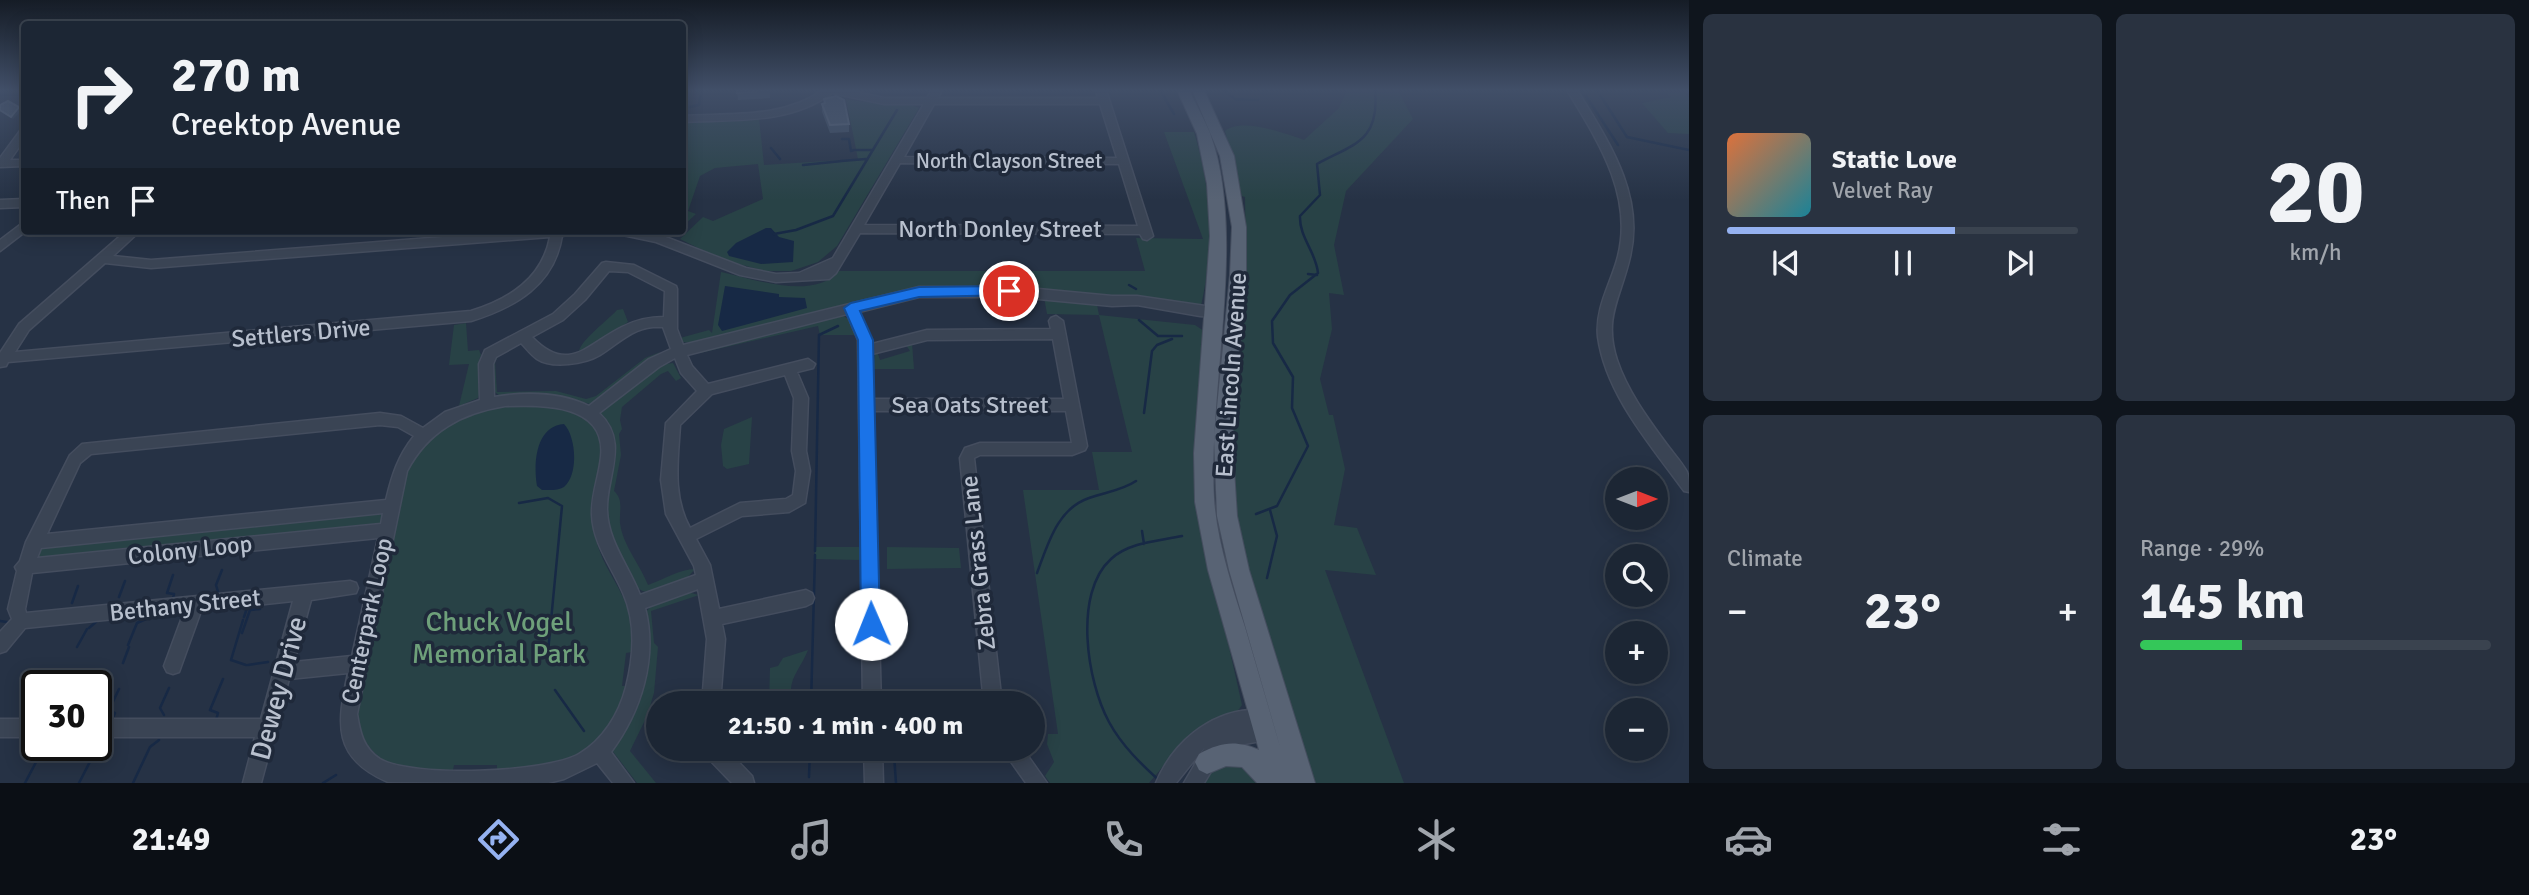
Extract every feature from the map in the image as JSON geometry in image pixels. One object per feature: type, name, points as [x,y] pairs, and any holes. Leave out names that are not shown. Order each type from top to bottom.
[{"type":"main road","name":"East Lincoln Avenue","points":[[1200,127],[1214,195],[1217,246],[1203,456],[1206,508],[1220,577],[1271,727],[1303,783]]},
{"type":"main road","name":"East Lincoln Avenue","points":[[1214,127],[1227,156],[1239,231],[1238,282],[1223,446],[1227,516],[1280,783]]},
{"type":"main road","points":[[1207,762],[1223,753],[1240,753],[1260,766],[1269,783]]},
{"type":"street","points":[[640,235],[659,239],[739,271],[772,278],[825,276],[916,127]]},
{"type":"street","points":[[1113,127],[1123,161]]},
{"type":"street","points":[[1595,127],[1609,150],[1625,198],[1626,246],[1605,316],[1609,355],[1627,395],[1689,486]]},
{"type":"street","points":[[0,164],[21,134]]},
{"type":"street","name":"North Clayson Street","points":[[895,160],[1123,161]]},
{"type":"street","name":"North Donley Street","points":[[856,229],[1146,233],[1123,161]]},
{"type":"street","points":[[0,164],[21,163]]},
{"type":"street","points":[[0,204],[21,202]]},
{"type":"street","points":[[0,247],[21,229]]},
{"type":"street","points":[[1,360],[28,324],[130,235]]},
{"type":"street","points":[[103,259],[150,264],[508,235]]},
{"type":"street","name":"Settlers Drive","points":[[1,360],[471,316],[505,304],[534,284],[551,261],[556,235]]},
{"type":"street","points":[[487,402],[488,357],[496,349],[524,338],[567,309],[600,269],[611,264],[636,270],[669,286],[674,294],[670,322],[679,351],[690,374],[705,391]]},
{"type":"street","points":[[590,413],[654,363],[679,351],[913,293],[1017,292],[1112,301],[1122,307],[1212,319]]},
{"type":"street","points":[[851,308],[865,337],[866,351],[872,691]]},
{"type":"street","points":[[524,338],[542,356],[580,357],[599,351],[636,325],[670,322]]},
{"type":"street","name":"Zebra Grass Lane","points":[[866,351],[927,335],[1058,328],[1080,442],[1077,448],[980,449],[968,456],[992,691]]},
{"type":"street","points":[[712,691],[716,646],[713,618],[701,561],[676,520],[670,483],[673,425],[678,415],[705,391],[808,364]]},
{"type":"street","points":[[686,537],[737,512],[791,505],[800,498],[803,471],[799,453],[801,398],[789,369]]},
{"type":"street","name":"Centerpark Loop","points":[[559,401],[590,413],[603,428],[608,446],[600,500],[601,534],[636,604],[640,643],[634,690],[620,723],[598,750],[563,771],[520,781],[407,779],[388,774],[373,766],[357,748],[348,723],[349,701],[402,465],[424,435],[455,413],[487,402],[559,401]]},
{"type":"street","name":"Sea Oats Street","points":[[866,405],[1073,405]]},
{"type":"street","points":[[0,645],[21,621],[16,614],[23,567],[82,446],[375,419],[401,422],[424,435]]},
{"type":"street","name":"Colony Loop","points":[[34,542],[391,506]]},
{"type":"street","name":"Colony Loop","points":[[23,567],[386,530]]},
{"type":"street","points":[[636,604],[706,579]]},
{"type":"street","name":"Bethany Street","points":[[21,621],[349,588]]},
{"type":"street","name":"Dewey Drive","points":[[252,783],[304,593]]},
{"type":"street","points":[[713,618],[806,598]]},
{"type":"street","points":[[173,666],[195,604]]},
{"type":"street","points":[[283,671],[356,664]]},
{"type":"street","points":[[1168,778],[1191,745],[1208,730],[1228,723],[1271,727]]},
{"type":"street","points":[[1192,783],[1207,762],[1211,750],[1221,741],[1271,727]]},
{"type":"street","points":[[0,728],[21,728]]},
{"type":"street","points":[[112,728],[267,728]]},
{"type":"street","points":[[598,750],[625,783]]},
{"type":"street","points":[[724,761],[745,783]]},
{"type":"street","points":[[873,761],[874,783]]},
{"type":"street","points":[[1021,761],[1038,783]]},
{"type":"green space","points":[[686,127],[760,127],[764,165],[858,159],[852,127],[908,127],[837,246],[818,262],[791,271],[765,271],[720,259],[680,239],[703,217],[713,221],[763,199],[758,164],[715,168],[700,176],[688,211],[696,214],[686,223]]},
{"type":"green space","points":[[1233,127],[1255,127],[1304,140],[1319,127],[1406,127],[1346,191],[1334,245],[1344,295],[1329,293],[1332,329],[1320,379],[1329,415],[1333,415],[1345,469],[1334,525],[1357,528],[1376,575],[1325,570],[1404,783],[1312,783],[1238,539],[1229,453],[1246,271],[1245,197],[1242,196],[1225,131]]},
{"type":"green space","points":[[1662,127],[1689,127],[1689,134],[1668,133]]},
{"type":"green space","points":[[1164,132],[1194,132],[1205,176],[1209,241],[1201,306],[1036,289],[913,289],[692,343],[682,342],[680,338],[709,330],[712,333],[721,272],[766,283],[799,286],[828,280],[839,271],[1145,271],[1136,238],[1203,239]]},
{"type":"green space","points":[[1044,297],[1097,305],[1099,315],[1047,314]]},
{"type":"green space","points":[[623,309],[628,322],[593,347],[579,351],[595,330],[617,310]]},
{"type":"green space","points":[[841,315],[849,319],[857,335],[820,335],[818,326],[700,353],[700,350]]},
{"type":"green space","points":[[1099,315],[1195,325],[1204,331],[1212,571],[1242,705],[1237,712],[1218,718],[1192,732],[1149,783],[1050,783],[1045,776],[1054,762],[1047,744],[1048,734],[1058,734],[1023,490],[1099,490],[1092,452],[1132,452]]},
{"type":"green space","points":[[466,323],[468,351],[479,350],[481,355],[480,387],[478,398],[459,406],[469,364],[449,365],[454,325]]},
{"type":"green space","points":[[912,343],[914,369],[873,369],[875,354],[878,354],[880,360],[910,351],[906,345]]},
{"type":"green space","points":[[660,352],[590,404],[560,396],[499,395],[493,391],[493,359],[501,354],[495,361],[497,392],[556,391],[586,399],[596,396],[645,358]]},
{"type":"green space","points":[[673,363],[681,378],[676,381],[668,371],[661,374],[622,407],[622,429],[619,434],[621,455],[614,491],[620,502],[622,531],[648,585],[678,572],[695,569],[686,579],[646,592],[637,587],[632,579],[610,531],[604,436],[600,414],[659,365]]},
{"type":"green space","name":"Chuck Vogel Memorial Park","points":[[501,404],[549,404],[575,412],[587,419],[601,440],[602,465],[593,518],[594,530],[604,561],[625,601],[633,633],[632,652],[626,653],[622,686],[627,686],[616,714],[608,727],[587,748],[561,763],[546,767],[497,770],[497,765],[454,765],[453,770],[420,771],[392,764],[370,748],[356,718],[405,473],[430,438],[466,414]]},
{"type":"green space","points":[[752,417],[749,464],[727,469],[723,466],[721,445],[724,429]]},
{"type":"green space","points":[[384,510],[380,526],[36,559],[41,547]]},
{"type":"green space","points":[[815,547],[860,547],[860,560],[815,559]]},
{"type":"green space","points":[[887,547],[959,548],[961,568],[887,569]]},
{"type":"green space","points":[[687,592],[699,595],[651,611],[654,643],[658,647],[654,691],[646,691],[646,718],[630,751],[656,783],[637,783],[611,749],[645,613],[652,605]]},
{"type":"green space","points":[[808,650],[792,682],[791,691],[769,691],[770,668],[778,666],[783,658]]},
{"type":"green space","points":[[1230,758],[1265,783],[1202,783],[1216,764]]},
{"type":"water","points":[[771,228],[779,237],[794,241],[793,262],[761,264],[729,256],[727,252],[736,243]]},
{"type":"water","points":[[725,286],[779,294],[779,297],[805,298],[807,308],[722,331],[718,325]]},
{"type":"water","points":[[564,424],[573,446],[572,474],[564,487],[542,490],[537,486],[536,477],[538,447],[547,431]]},
{"type":"waterway","points":[[873,150],[887,127]]},
{"type":"waterway","points":[[1316,275],[1317,265],[1302,231],[1300,216],[1320,195],[1317,164],[1352,146],[1370,127]]},
{"type":"waterway","points":[[1606,127],[1618,145]]},
{"type":"waterway","points":[[1620,127],[1627,137],[1689,150]]},
{"type":"waterway","points":[[842,139],[849,139],[851,151],[854,150]]},
{"type":"waterway","points":[[771,148],[780,159]]},
{"type":"waterway","points":[[856,150],[873,150]]},
{"type":"waterway","points":[[774,234],[796,230],[833,216],[873,150]]},
{"type":"waterway","points":[[841,161],[866,159]]},
{"type":"waterway","points":[[803,165],[842,161]]},
{"type":"waterway","points":[[1308,274],[1316,275]]},
{"type":"waterway","points":[[1256,514],[1277,506],[1308,446],[1292,408],[1293,377],[1273,343],[1272,321],[1290,295],[1316,275]]},
{"type":"waterway","points":[[1129,285],[1136,289]]},
{"type":"waterway","points":[[1139,320],[1158,336],[1182,336]]},
{"type":"waterway","points":[[815,551],[819,335],[838,326]]},
{"type":"waterway","points":[[1144,413],[1152,351],[1157,345],[1172,339]]},
{"type":"waterway","points":[[1037,573],[1055,529],[1069,510],[1089,498],[1136,481]]},
{"type":"waterway","points":[[519,503],[548,498],[562,506],[548,652]]},
{"type":"waterway","points":[[1267,578],[1277,536],[1270,510]]},
{"type":"waterway","points":[[1142,531],[1144,544]]},
{"type":"waterway","points":[[1144,544],[1182,536]]},
{"type":"waterway","points":[[1144,544],[1118,553],[1099,574],[1088,615],[1088,638],[1095,684],[1109,722],[1120,739],[1162,783]]},
{"type":"waterway","points":[[811,691],[815,555]]},
{"type":"waterway","points":[[219,595],[216,585],[222,570]]},
{"type":"waterway","points":[[173,575],[167,593],[174,594],[173,599]]},
{"type":"waterway","points":[[119,597],[125,581]]},
{"type":"waterway","points":[[72,603],[78,586]]},
{"type":"waterway","points":[[244,617],[247,608],[264,603]]},
{"type":"waterway","points":[[242,633],[250,610],[260,609]]},
{"type":"waterway","points":[[128,645],[137,623],[155,615]]},
{"type":"waterway","points":[[243,620],[231,660],[246,665]]},
{"type":"waterway","points":[[0,621],[7,622]]},
{"type":"waterway","points":[[89,628],[97,621]]},
{"type":"waterway","points":[[77,647],[87,629]]},
{"type":"waterway","points":[[123,663],[129,647]]},
{"type":"waterway","points":[[248,665],[268,662]]},
{"type":"waterway","points":[[216,720],[218,713],[210,710],[223,679]]},
{"type":"waterway","points":[[164,715],[160,708],[169,688]]},
{"type":"waterway","points":[[112,704],[119,689]]},
{"type":"waterway","points":[[555,690],[584,731]]},
{"type":"waterway","points":[[112,712],[115,713],[112,720]]},
{"type":"waterway","points":[[133,783],[150,747],[159,740]]},
{"type":"waterway","points":[[25,783],[37,761]]},
{"type":"waterway","points":[[79,783],[90,761]]},
{"type":"waterway","points":[[809,777],[810,761]]},
{"type":"waterway","points":[[894,761],[896,783]]},
{"type":"waterway","points":[[323,783],[336,775]]},
{"type":"route","points":[[871,624],[866,340],[851,308],[919,292],[1009,291]]}]
